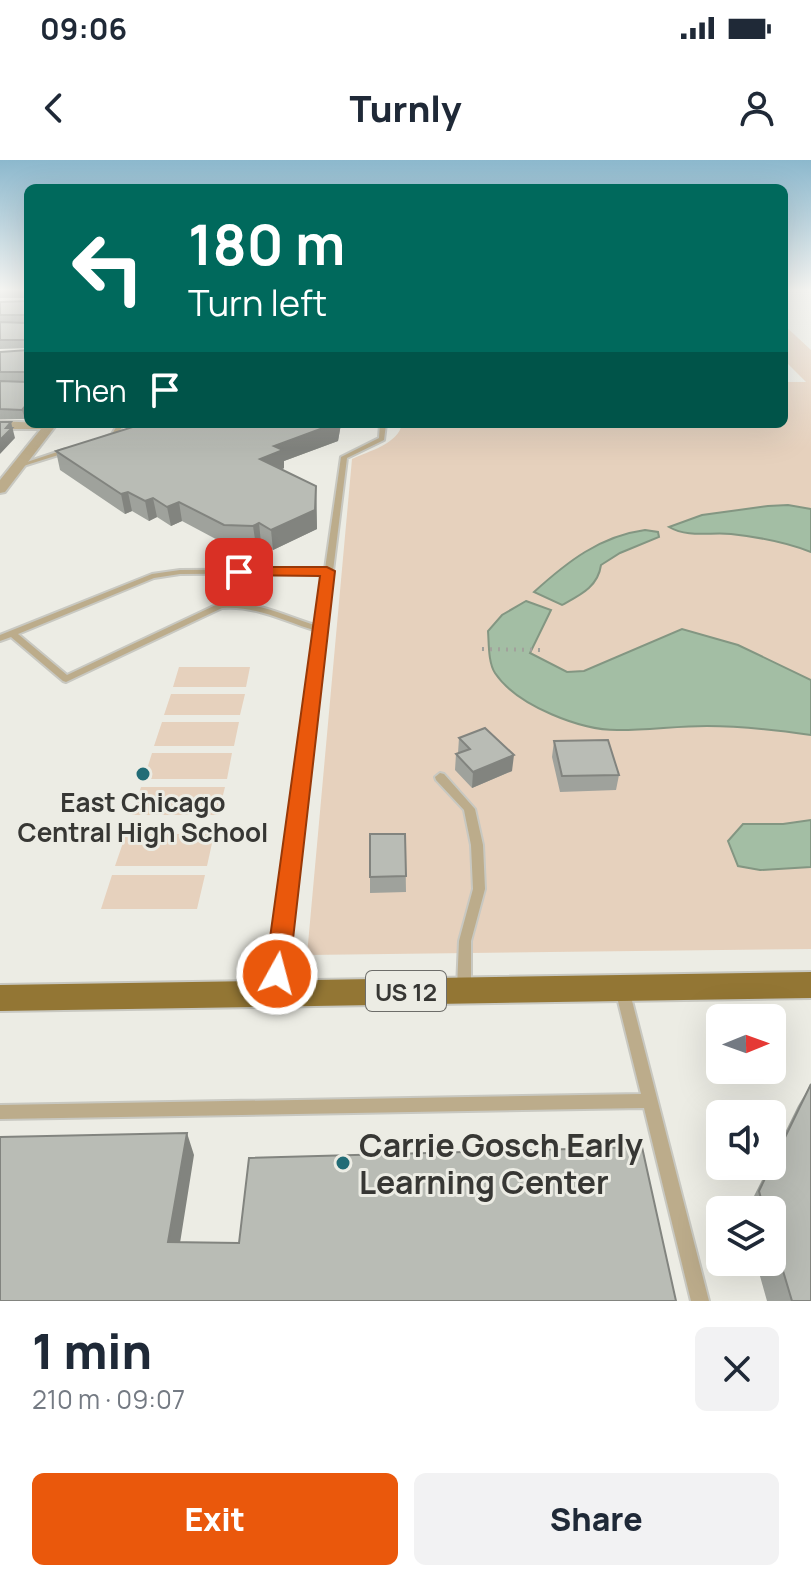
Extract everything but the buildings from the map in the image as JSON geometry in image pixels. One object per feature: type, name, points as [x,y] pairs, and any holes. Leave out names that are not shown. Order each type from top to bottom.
[{"type":"main road","name":"US 12","points":[[0,998],[811,985]]},
{"type":"street","points":[[0,425],[24,425]]},
{"type":"street","points":[[0,489],[11,469],[47,428]]},
{"type":"lane","points":[[94,442],[114,435],[118,428]]},
{"type":"lane","points":[[274,993],[319,629],[344,457],[382,439],[383,428]]},
{"type":"lane","points":[[11,469],[79,447]]},
{"type":"lane","points":[[0,638],[152,576],[180,572],[327,571]]},
{"type":"lane","points":[[12,633],[66,679],[230,604],[257,608],[319,629]]},
{"type":"lane","points":[[440,777],[469,809],[477,845],[479,889],[465,941],[464,990]]},
{"type":"lane","points":[[621,987],[700,1301]]},
{"type":"lane","points":[[0,1112],[650,1101]]},
{"type":"path","points":[[482,649],[542,650]]},
{"type":"shaded area","points":[[788,342],[803,342],[811,350],[811,949],[307,955],[352,459],[389,442],[400,428],[788,428],[788,382],[806,382],[788,364]]},
{"type":"shaded area","points":[[768,506],[811,509],[811,552],[762,538],[691,534],[669,527],[702,515]]},
{"type":"shaded area","points":[[645,530],[658,532],[659,537],[620,553],[601,565],[592,585],[562,605],[534,592],[559,570],[599,544]]},
{"type":"shaded area","points":[[526,601],[551,610],[530,653],[567,672],[584,671],[682,629],[738,645],[811,680],[811,735],[720,726],[605,729],[570,721],[534,706],[505,685],[495,673],[489,652],[488,631],[502,615]]},
{"type":"shaded area","points":[[179,667],[250,667],[246,687],[173,687]]},
{"type":"shaded area","points":[[171,694],[245,694],[240,715],[164,715]]},
{"type":"shaded area","points":[[162,722],[239,722],[234,746],[154,746]]},
{"type":"shaded area","points":[[152,753],[232,753],[227,779],[144,779]]},
{"type":"shaded area","points":[[141,787],[225,787],[218,815],[132,815]]},
{"type":"shaded area","points":[[811,820],[811,867],[760,870],[738,866],[728,841],[743,824]]},
{"type":"shaded area","points":[[126,834],[214,834],[207,866],[115,866]]},
{"type":"shaded area","points":[[112,875],[205,875],[197,909],[101,909]]},
{"type":"place","name":"East Chicago Central High School","points":[[143,774]]},
{"type":"place","name":"Carrie Gosch Early Learning Center","points":[[343,1163]]},
{"type":"route","points":[[239,572],[327,571],[277,974]]}]
